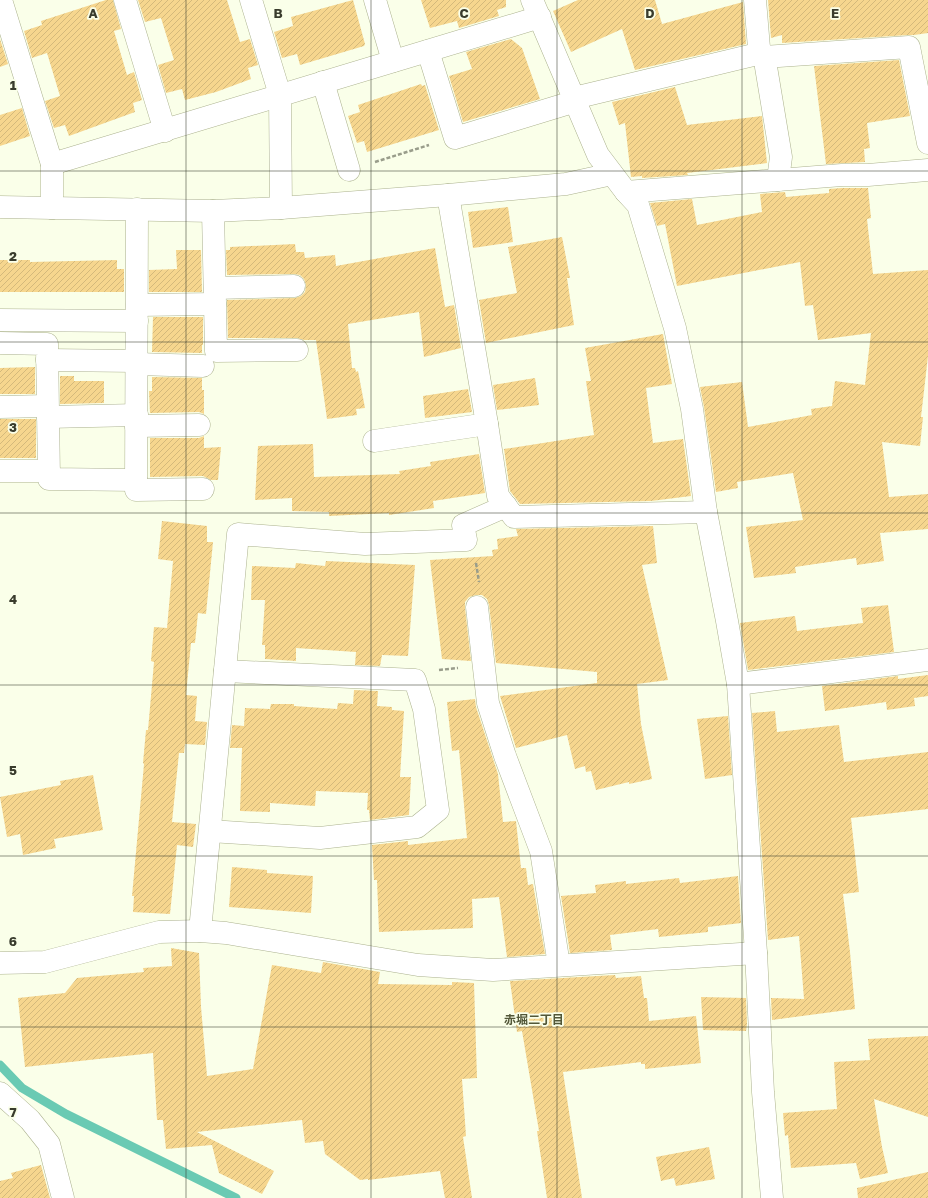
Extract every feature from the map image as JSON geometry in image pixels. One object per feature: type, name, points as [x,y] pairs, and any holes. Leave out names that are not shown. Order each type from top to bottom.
[{"type":"street","points":[[1,0],[52,164],[52,208]]},
{"type":"street","points":[[125,0],[165,131]]},
{"type":"street","points":[[251,0],[280,95],[281,208]]},
{"type":"street","points":[[375,0],[394,61]]},
{"type":"street","points":[[755,0],[760,48],[765,61],[781,157],[778,180]]},
{"type":"street","points":[[52,164],[428,51],[536,8],[598,155],[626,192],[638,205],[675,328],[692,409],[706,512],[738,684],[756,953],[763,1092],[772,1198]]},
{"type":"street","points":[[428,51],[454,138],[575,99],[763,55],[909,47],[928,143]]},
{"type":"street","points":[[323,82],[350,170]]},
{"type":"street","points":[[626,192],[842,175],[868,175],[928,170]]},
{"type":"street","points":[[0,207],[213,211],[281,208],[566,184],[612,174]]},
{"type":"street","points":[[448,195],[498,496],[514,518],[706,512]]},
{"type":"street","points":[[136,485],[137,210]]},
{"type":"street","points":[[210,358],[215,296],[213,211]]},
{"type":"street","points":[[0,320],[137,313],[215,296],[294,286]]},
{"type":"street","points":[[0,343],[46,344],[49,479],[203,489]]},
{"type":"street","points":[[47,360],[137,363],[297,350]]},
{"type":"street","points":[[0,407],[137,421],[199,425]]},
{"type":"street","points":[[374,442],[487,424]]},
{"type":"street","points":[[0,471],[49,471]]},
{"type":"street","points":[[200,931],[238,534],[365,544],[466,540],[463,525],[506,506]]},
{"type":"street","points":[[477,607],[488,703],[505,756],[541,851],[559,965]]},
{"type":"street","points":[[738,684],[928,660]]},
{"type":"street","points":[[210,831],[320,838],[417,827],[438,810],[424,709],[415,680],[225,671]]},
{"type":"street","points":[[0,963],[45,962],[159,932],[200,931],[226,933],[418,965],[493,970],[756,953]]},
{"type":"street","points":[[0,1093],[30,1120],[48,1144],[63,1198]]},
{"type":"path","points":[[350,170],[454,138]]},
{"type":"path","points":[[466,540],[475,551],[481,597],[477,607]]},
{"type":"path","points":[[415,680],[430,671],[484,666]]},
{"type":"building","points":[[106,0],[113,0],[121,29],[114,31],[127,75],[134,72],[142,100],[133,103],[135,112],[69,136],[65,125],[54,128],[45,101],[60,96],[47,53],[32,58],[24,31],[42,25],[41,21]]},
{"type":"building","points":[[138,0],[227,0],[240,42],[250,39],[258,65],[248,68],[251,79],[216,92],[185,100],[182,89],[166,93],[158,65],[174,60],[161,18],[145,22]]},
{"type":"building","points":[[353,0],[365,44],[364,46],[300,65],[297,54],[282,58],[274,32],[293,26],[291,17]]},
{"type":"building","points":[[421,0],[506,0],[506,7],[497,10],[499,16],[459,28],[457,21],[430,28]]},
{"type":"building","points":[[578,0],[655,0],[662,24],[743,2],[746,44],[635,70],[622,29],[571,52],[553,11]]},
{"type":"building","points":[[768,0],[928,0],[928,33],[782,43],[782,35],[771,38]]},
{"type":"building","points":[[0,39],[8,64],[0,67]]},
{"type":"building","points":[[511,39],[522,48],[540,99],[463,122],[449,76],[472,69],[466,52]]},
{"type":"building","points":[[899,60],[910,116],[867,123],[870,148],[864,149],[865,162],[826,164],[814,66]]},
{"type":"building","points":[[421,84],[422,86],[425,85],[439,130],[367,152],[364,141],[357,143],[348,116],[360,112],[358,105]]},
{"type":"building","points":[[675,87],[687,125],[762,116],[767,163],[687,173],[688,175],[642,178],[642,176],[631,177],[625,123],[619,125],[612,102]]},
{"type":"building","points":[[22,108],[30,136],[0,146],[0,115]]},
{"type":"building","points":[[868,188],[871,218],[867,219],[873,274],[928,270],[928,356],[921,417],[923,417],[920,446],[882,442],[889,497],[928,494],[928,529],[880,533],[884,561],[857,565],[856,558],[795,567],[796,573],[754,578],[746,527],[803,520],[793,473],[737,482],[738,488],[716,492],[700,387],[742,382],[748,427],[812,415],[811,409],[832,406],[835,381],[865,385],[871,333],[818,340],[813,305],[805,306],[800,262],[677,286],[665,224],[657,226],[650,203],[692,199],[697,225],[762,212],[760,194],[785,192],[786,197],[829,193],[829,189]]},
{"type":"building","points":[[508,207],[513,242],[473,248],[468,212]]},
{"type":"building","points":[[562,237],[570,278],[567,278],[574,325],[486,343],[479,300],[517,293],[508,247]]},
{"type":"building","points":[[295,244],[296,252],[304,252],[305,258],[335,255],[336,266],[435,248],[445,307],[454,305],[461,348],[424,357],[419,312],[348,324],[352,368],[355,368],[356,372],[358,371],[365,408],[356,409],[357,415],[327,419],[316,340],[304,340],[297,338],[228,338],[227,300],[295,298],[301,296],[305,292],[306,285],[304,279],[300,275],[294,274],[227,275],[226,250],[230,250],[230,247]]},
{"type":"building","points":[[176,250],[201,250],[202,292],[149,292],[149,270],[177,269]]},
{"type":"building","points":[[0,260],[30,260],[30,262],[117,260],[117,269],[124,269],[124,292],[0,292]]},
{"type":"building","points":[[153,317],[203,317],[202,353],[152,352]]},
{"type":"building","points":[[663,334],[672,384],[646,388],[653,443],[683,439],[691,496],[651,501],[520,504],[510,491],[504,449],[594,435],[586,381],[591,381],[585,348]]},
{"type":"building","points":[[35,367],[35,394],[0,394],[0,368]]},
{"type":"building","points":[[60,376],[74,376],[74,381],[104,381],[104,403],[60,404]]},
{"type":"building","points":[[152,377],[202,378],[202,390],[204,390],[204,414],[199,412],[150,413],[149,391],[152,391]]},
{"type":"building","points":[[535,378],[539,405],[497,410],[493,385]]},
{"type":"building","points":[[468,389],[472,412],[425,418],[423,396]]},
{"type":"building","points":[[0,419],[36,419],[36,458],[0,458]]},
{"type":"building","points":[[204,436],[204,448],[221,447],[218,480],[211,480],[203,476],[150,477],[150,438],[199,438]]},
{"type":"building","points":[[313,444],[314,477],[400,474],[399,471],[431,466],[430,462],[479,454],[485,493],[433,501],[434,508],[389,515],[389,513],[329,516],[329,512],[292,511],[292,498],[255,500],[258,446]]},
{"type":"building","points":[[162,521],[207,526],[207,542],[213,542],[206,614],[198,613],[195,643],[191,643],[186,695],[197,696],[195,721],[207,722],[205,745],[185,744],[184,753],[179,753],[172,822],[196,824],[193,847],[177,845],[170,914],[133,912],[134,896],[132,896],[146,730],[148,730],[154,662],[151,661],[154,627],[167,628],[173,561],[158,559]]},
{"type":"building","points":[[653,526],[657,563],[642,565],[668,680],[637,684],[641,724],[652,779],[629,784],[629,782],[596,790],[591,771],[586,772],[585,766],[575,769],[567,735],[516,748],[500,696],[597,683],[597,672],[496,663],[489,605],[487,599],[482,595],[469,597],[465,602],[471,661],[442,659],[430,560],[493,556],[492,550],[498,549],[497,539],[518,536],[516,529]]},
{"type":"building","points":[[326,561],[415,565],[408,656],[382,655],[380,666],[355,665],[356,652],[296,648],[296,661],[265,659],[265,645],[262,645],[265,600],[251,600],[252,566],[295,568],[296,563],[325,566]]},
{"type":"building","points":[[888,605],[894,652],[748,670],[740,623],[795,616],[797,631],[863,623],[861,608]]},
{"type":"building","points":[[928,675],[928,696],[914,698],[915,706],[887,710],[886,702],[825,711],[822,686],[898,676],[898,679]]},
{"type":"building","points":[[354,690],[378,691],[377,706],[392,707],[392,710],[404,711],[400,777],[411,777],[409,815],[370,820],[369,810],[367,810],[368,793],[316,791],[315,806],[270,803],[270,812],[240,811],[242,748],[230,748],[232,725],[244,726],[245,708],[270,709],[271,704],[294,704],[294,706],[337,709],[338,703],[353,704]]},
{"type":"building","points":[[475,699],[476,707],[498,774],[503,822],[516,821],[521,868],[526,868],[528,885],[533,884],[545,954],[507,957],[499,897],[472,899],[473,928],[379,932],[377,880],[374,880],[372,845],[408,841],[408,845],[467,838],[459,750],[452,751],[447,702]]},
{"type":"building","points":[[775,711],[777,732],[839,725],[844,762],[928,752],[928,809],[851,818],[859,892],[843,894],[855,1009],[772,1020],[771,998],[804,999],[799,936],[768,940],[752,713]]},
{"type":"building","points":[[728,716],[732,775],[705,779],[697,719]]},
{"type":"building","points":[[93,775],[103,830],[54,839],[56,848],[23,855],[20,834],[7,837],[0,797],[61,785],[60,781]]},
{"type":"building","points":[[232,867],[267,870],[267,873],[313,876],[311,913],[229,907]]},
{"type":"building","points":[[738,876],[741,923],[708,927],[708,932],[659,937],[658,929],[610,935],[612,950],[570,953],[561,896],[596,893],[595,885],[626,881],[626,884],[679,878],[680,883]]},
{"type":"building","points":[[171,948],[199,953],[201,1007],[207,1076],[253,1069],[272,965],[321,973],[323,962],[380,972],[378,984],[452,985],[452,982],[474,983],[477,1078],[462,1079],[466,1136],[463,1137],[472,1198],[445,1198],[440,1171],[360,1180],[325,1154],[323,1141],[305,1143],[302,1120],[197,1132],[274,1171],[262,1194],[219,1173],[212,1145],[166,1149],[163,1120],[157,1120],[153,1053],[25,1067],[18,998],[65,993],[77,978],[144,972],[143,968],[172,966]]},
{"type":"building","points":[[615,975],[616,978],[641,976],[644,998],[647,998],[649,1021],[696,1016],[701,1063],[645,1069],[645,1064],[641,1064],[641,1062],[563,1072],[582,1198],[547,1198],[537,1131],[539,1131],[522,1031],[517,1032],[510,981]]},
{"type":"building","points":[[701,997],[746,998],[746,1031],[703,1030]]},
{"type":"building","points":[[928,1036],[928,1117],[874,1099],[888,1173],[860,1179],[856,1163],[791,1168],[788,1135],[785,1136],[783,1113],[837,1109],[834,1062],[870,1060],[868,1039]]},
{"type":"building","points":[[709,1147],[715,1179],[676,1186],[674,1178],[661,1181],[656,1157]]},
{"type":"building","points":[[41,1165],[50,1198],[0,1198],[0,1181],[13,1178],[11,1173]]},
{"type":"building","points":[[928,1172],[928,1198],[858,1198],[857,1188]]},
{"type":"waterway","points":[[0,1065],[22,1088],[66,1114],[236,1198]]},
{"type":"district","name":"赤堀二丁目","points":[[534,1019]]}]
